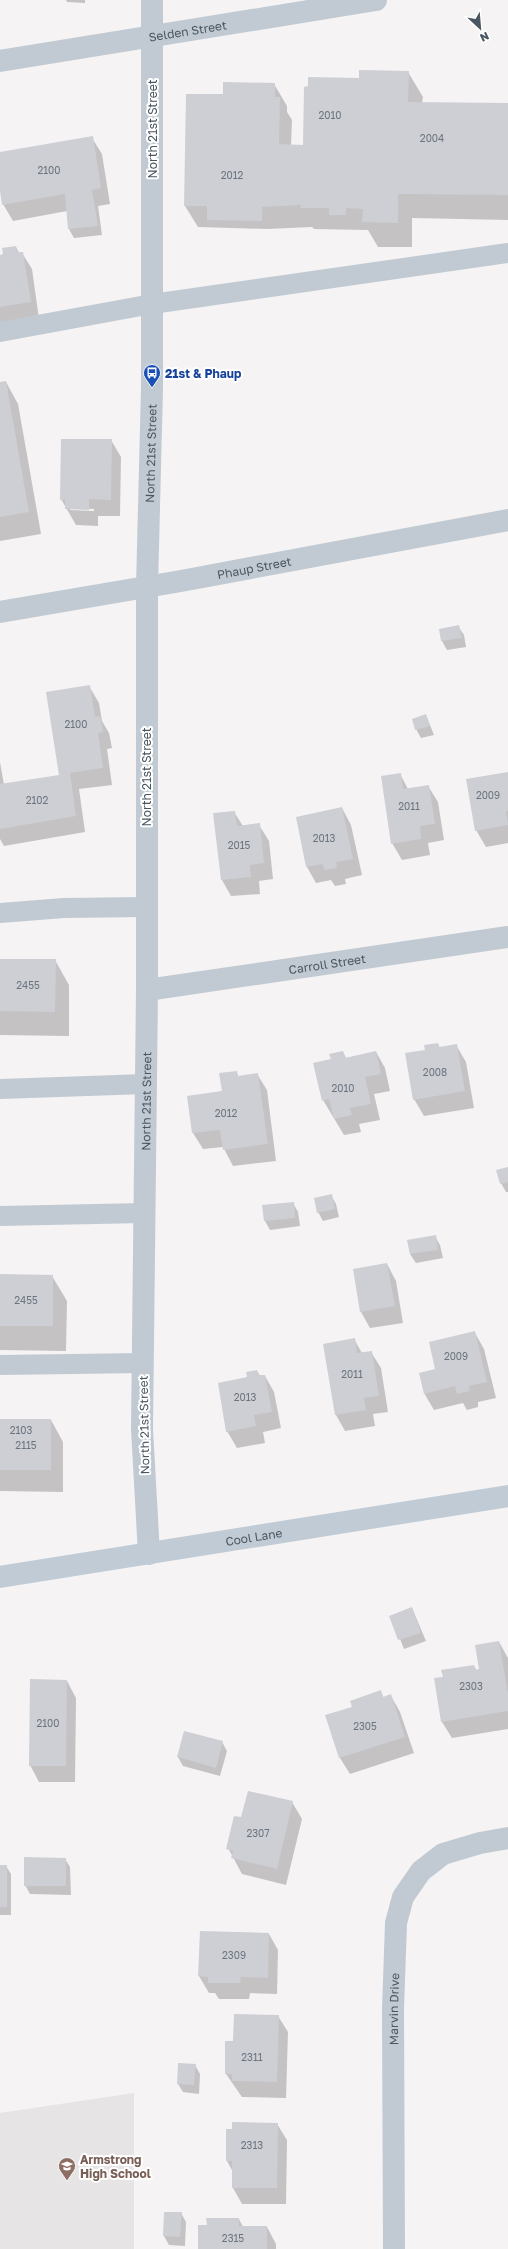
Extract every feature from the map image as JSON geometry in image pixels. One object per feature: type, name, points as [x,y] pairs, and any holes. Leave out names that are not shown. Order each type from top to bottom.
[{"type":"street","name":"North 21st Street","points":[[149,1554],[142,1429],[146,1084],[145,907],[147,587],[152,304],[152,0]]},
{"type":"street","name":"Selden Street","points":[[0,61],[376,0]]},
{"type":"street","name":"Phaup Street","points":[[0,612],[147,587],[508,520]]},
{"type":"street","name":"Carroll Street","points":[[146,990],[508,937]]},
{"type":"street","name":"Cool Lane","points":[[0,1577],[508,1496]]},
{"type":"street","name":"Marvin Drive","points":[[394,2249],[393,2009],[396,1923],[404,1897],[421,1871],[444,1854],[480,1843],[508,1838]]},
{"type":"lane","points":[[0,332],[152,304],[508,253]]},
{"type":"lane","points":[[0,913],[64,908],[145,907]]},
{"type":"lane","points":[[0,1089],[146,1084]]},
{"type":"lane","points":[[0,1216],[144,1212]]},
{"type":"lane","points":[[0,1365],[143,1363]]},
{"type":"shaded area","name":"Armstrong High School","points":[[134,2093],[134,2249],[0,2249],[0,2113]]},
{"type":"building","points":[[359,70],[409,71],[408,102],[508,103],[508,195],[398,194],[398,223],[362,222],[363,209],[346,208],[346,215],[329,215],[329,208],[300,208],[301,205],[262,207],[262,221],[207,220],[207,206],[184,206],[186,94],[223,94],[223,82],[275,83],[275,97],[280,97],[279,144],[303,145],[304,87],[308,86],[308,77],[359,78]]},
{"type":"building","points":[[93,136],[101,188],[92,190],[98,226],[68,229],[65,194],[2,205],[0,191],[0,152]]},
{"type":"building","points":[[16,246],[17,252],[23,252],[31,302],[0,307],[0,255],[3,254],[2,248]]},
{"type":"building","points":[[6,381],[29,512],[0,517],[0,382]]},
{"type":"building","points":[[61,439],[112,439],[111,500],[89,499],[89,510],[65,509],[65,500],[60,500]]},
{"type":"building","points":[[459,625],[462,638],[441,641],[439,629]]},
{"type":"building","points":[[90,685],[95,717],[100,716],[103,732],[98,733],[103,768],[70,773],[76,816],[0,829],[0,784],[59,775],[46,692]]},
{"type":"building","points":[[426,714],[430,726],[415,730],[412,719]]},
{"type":"building","points":[[508,772],[508,811],[506,811],[508,825],[475,831],[466,779]]},
{"type":"building","points":[[401,773],[403,789],[429,785],[435,824],[420,826],[421,839],[391,844],[381,776]]},
{"type":"building","points":[[342,807],[353,859],[336,862],[337,868],[324,870],[323,864],[306,867],[296,817]]},
{"type":"building","points":[[235,811],[237,826],[260,823],[264,863],[250,865],[251,877],[221,880],[213,813]]},
{"type":"building","points":[[0,959],[56,959],[55,1012],[0,1011]]},
{"type":"building","points":[[438,1043],[439,1047],[457,1044],[465,1091],[413,1100],[405,1053],[425,1050],[424,1045]]},
{"type":"building","points":[[343,1051],[345,1058],[376,1051],[381,1074],[365,1077],[371,1104],[350,1108],[352,1115],[334,1119],[329,1099],[322,1101],[313,1063],[331,1059],[329,1054]]},
{"type":"building","points":[[237,1071],[238,1076],[258,1073],[268,1144],[223,1150],[220,1130],[192,1133],[187,1096],[222,1091],[219,1073]]},
{"type":"building","points":[[508,1167],[508,1182],[500,1184],[496,1170]]},
{"type":"building","points":[[332,1194],[335,1209],[317,1213],[314,1198]]},
{"type":"building","points":[[294,1202],[295,1218],[264,1221],[262,1205]]},
{"type":"building","points":[[436,1235],[438,1250],[410,1254],[407,1240]]},
{"type":"building","points":[[387,1263],[395,1306],[360,1312],[353,1269]]},
{"type":"building","points":[[0,1274],[53,1275],[53,1326],[0,1326]]},
{"type":"building","points":[[475,1331],[487,1382],[469,1386],[470,1391],[457,1394],[455,1386],[424,1394],[419,1373],[435,1369],[429,1342]]},
{"type":"building","points":[[355,1338],[357,1353],[372,1351],[379,1396],[364,1398],[366,1410],[335,1415],[323,1344]]},
{"type":"building","points":[[257,1370],[258,1375],[265,1375],[272,1412],[254,1415],[256,1426],[226,1432],[218,1383],[247,1377],[246,1372]]},
{"type":"building","points":[[0,1419],[51,1419],[51,1470],[0,1470]]},
{"type":"building","points":[[412,1607],[421,1633],[398,1640],[389,1616]]},
{"type":"building","points":[[499,1641],[508,1694],[508,1711],[441,1722],[434,1678],[443,1677],[441,1670],[474,1665],[475,1670],[479,1669],[475,1645]]},
{"type":"building","points":[[30,1679],[67,1680],[66,1766],[29,1766]]},
{"type":"building","points":[[381,1690],[383,1697],[391,1694],[405,1737],[339,1758],[325,1715],[352,1707],[350,1701]]},
{"type":"building","points":[[184,1731],[223,1741],[216,1768],[177,1757]]},
{"type":"building","points":[[248,1791],[293,1801],[277,1869],[231,1858],[233,1851],[226,1849],[234,1816],[241,1817]]},
{"type":"building","points":[[24,1857],[66,1858],[66,1886],[24,1886]]},
{"type":"building","points":[[0,1865],[7,1865],[7,1907],[0,1907]]},
{"type":"building","points":[[200,1931],[269,1933],[268,1978],[241,1977],[240,1983],[208,1983],[208,1977],[198,1976]]},
{"type":"building","points":[[234,2014],[279,2015],[277,2082],[232,2081],[232,2074],[225,2074],[225,2041],[233,2041]]},
{"type":"building","points":[[178,2063],[196,2064],[194,2085],[177,2084]]},
{"type":"building","points":[[232,2122],[278,2123],[277,2188],[232,2188],[232,2161],[226,2161],[226,2129],[232,2129]]},
{"type":"building","points":[[164,2212],[182,2212],[180,2237],[163,2236]]},
{"type":"building","points":[[206,2218],[239,2218],[239,2226],[267,2226],[267,2249],[198,2249],[198,2225],[207,2225]]},
{"type":"place","name":"21st & Phaup","points":[[152,388]]},
{"type":"place","name":"Armstrong High School","points":[[67,2181]]}]
